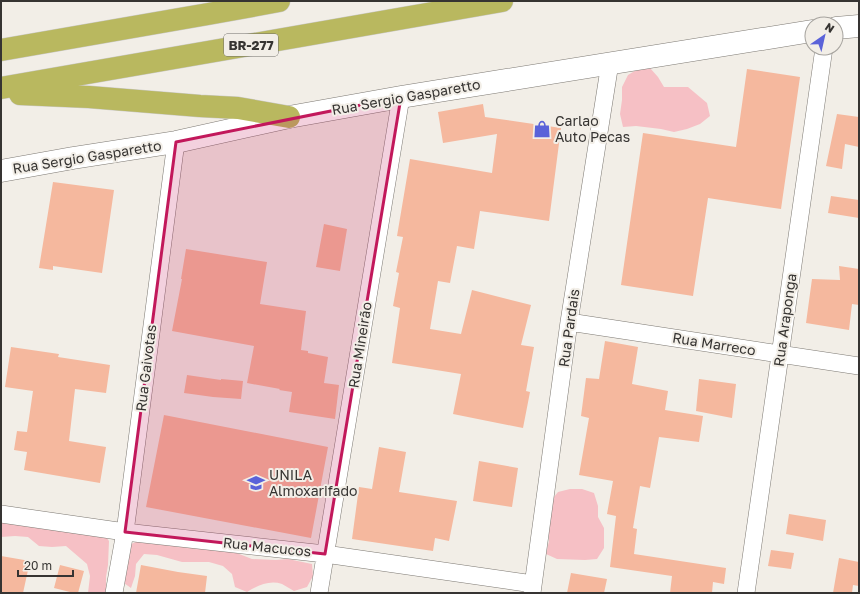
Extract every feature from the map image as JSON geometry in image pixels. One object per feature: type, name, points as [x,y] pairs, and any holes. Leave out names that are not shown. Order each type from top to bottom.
[{"type":"highway","points":[[208,14],[229,1]]},
{"type":"highway","points":[[1,50],[279,1]]},
{"type":"highway","name":"BR-277","points":[[1,88],[502,1]]},
{"type":"highway","points":[[1,94],[89,97],[238,108],[289,117]]},
{"type":"street","points":[[844,27],[859,26]]},
{"type":"street","name":"Rua Sergio Gasparetto","points":[[1,171],[176,142],[289,117],[400,97],[804,32]]},
{"type":"street","name":"Rua Araponga","points":[[746,593],[823,56]]},
{"type":"street","name":"Rua Pardais","points":[[532,588],[569,322],[610,63]]},
{"type":"street","name":"Rua Mineirão","points":[[319,593],[400,97]]},
{"type":"street","name":"Rua Gaivotas","points":[[114,593],[125,532],[176,142]]},
{"type":"street","name":"Rua Marreco","points":[[569,322],[859,366]]},
{"type":"street","name":"Rua Macucos","points":[[1,514],[125,532],[325,554],[532,588]]},
{"type":"highlighted area","points":[[401,97],[325,554],[125,532],[176,142]]},
{"type":"shaded area","points":[[650,68],[664,87],[688,87],[707,103],[710,116],[700,124],[674,132],[636,126],[623,127],[620,114],[622,87],[628,75],[638,69]]},
{"type":"shaded area","points":[[570,489],[582,489],[594,493],[598,506],[598,517],[604,528],[604,548],[597,559],[557,559],[546,554],[549,541],[548,528],[550,502],[558,492]]},
{"type":"shaded area","points":[[1,517],[102,531],[109,541],[106,593],[88,593],[90,576],[87,564],[66,546],[39,546],[28,537],[1,537]]},
{"type":"shaded area","points":[[143,539],[229,550],[252,559],[288,559],[312,564],[313,576],[307,587],[294,591],[282,584],[269,583],[255,587],[247,592],[235,587],[232,574],[223,566],[209,562],[182,562],[157,555],[144,554],[136,564],[135,576],[131,588],[121,581],[131,544]]},
{"type":"building","points":[[747,69],[800,77],[781,209],[708,198],[693,296],[621,285],[643,133],[736,147]]},
{"type":"building","points":[[483,104],[485,117],[561,128],[549,221],[480,211],[474,249],[457,246],[450,283],[438,281],[430,329],[461,334],[472,290],[531,305],[521,345],[534,347],[526,391],[530,392],[523,428],[453,414],[461,374],[392,363],[400,308],[393,306],[399,273],[396,272],[403,237],[397,236],[410,159],[492,173],[497,134],[443,143],[438,112]]},
{"type":"building","points":[[837,114],[859,117],[859,147],[845,144],[842,169],[826,166]]},
{"type":"building","points":[[53,182],[114,190],[102,273],[53,266],[53,270],[39,268]]},
{"type":"building","points":[[831,196],[859,200],[859,218],[828,213]]},
{"type":"building","points":[[324,224],[347,229],[340,271],[316,267]]},
{"type":"building","points":[[186,249],[267,262],[260,304],[306,311],[301,350],[328,357],[324,383],[339,385],[335,419],[289,412],[292,392],[247,383],[254,346],[172,331]]},
{"type":"building","points":[[839,266],[859,269],[859,305],[852,304],[849,330],[806,323],[812,279],[840,280]]},
{"type":"building","points":[[605,341],[638,347],[632,384],[668,391],[665,410],[703,416],[699,442],[659,437],[650,488],[640,486],[633,528],[637,529],[634,554],[726,568],[724,584],[713,582],[712,593],[670,593],[672,576],[610,567],[616,516],[607,514],[613,481],[579,475],[589,418],[581,416],[586,378],[599,379]]},
{"type":"building","points":[[11,347],[59,354],[58,357],[110,365],[106,393],[75,389],[69,441],[106,447],[100,483],[24,470],[27,452],[14,450],[17,431],[27,432],[33,391],[5,387]]},
{"type":"building","points":[[187,375],[221,380],[243,381],[241,399],[184,393]]},
{"type":"building","points":[[699,379],[736,384],[732,418],[696,411]]},
{"type":"building","points":[[164,415],[328,447],[311,538],[146,507]]},
{"type":"building","points":[[379,447],[406,452],[399,492],[457,501],[449,541],[435,538],[433,551],[352,539],[359,487],[372,489]]},
{"type":"building","points":[[479,461],[518,468],[512,507],[473,501]]},
{"type":"building","points":[[789,514],[826,520],[823,541],[786,534]]},
{"type":"building","points":[[771,550],[794,553],[791,569],[768,566]]},
{"type":"building","points":[[1,556],[30,561],[23,593],[1,593]]},
{"type":"building","points":[[839,558],[859,562],[859,586],[853,585],[852,593],[833,593]]},
{"type":"building","points":[[60,565],[84,571],[78,593],[54,588]]},
{"type":"building","points":[[141,565],[207,576],[205,593],[136,593]]},
{"type":"building","points":[[571,573],[607,579],[604,593],[567,593]]},
{"type":"place","name":"Carlao Auto Pecas","points":[[542,129]]},
{"type":"place","name":"UNILA Almoxarifado","points":[[256,483]]}]
